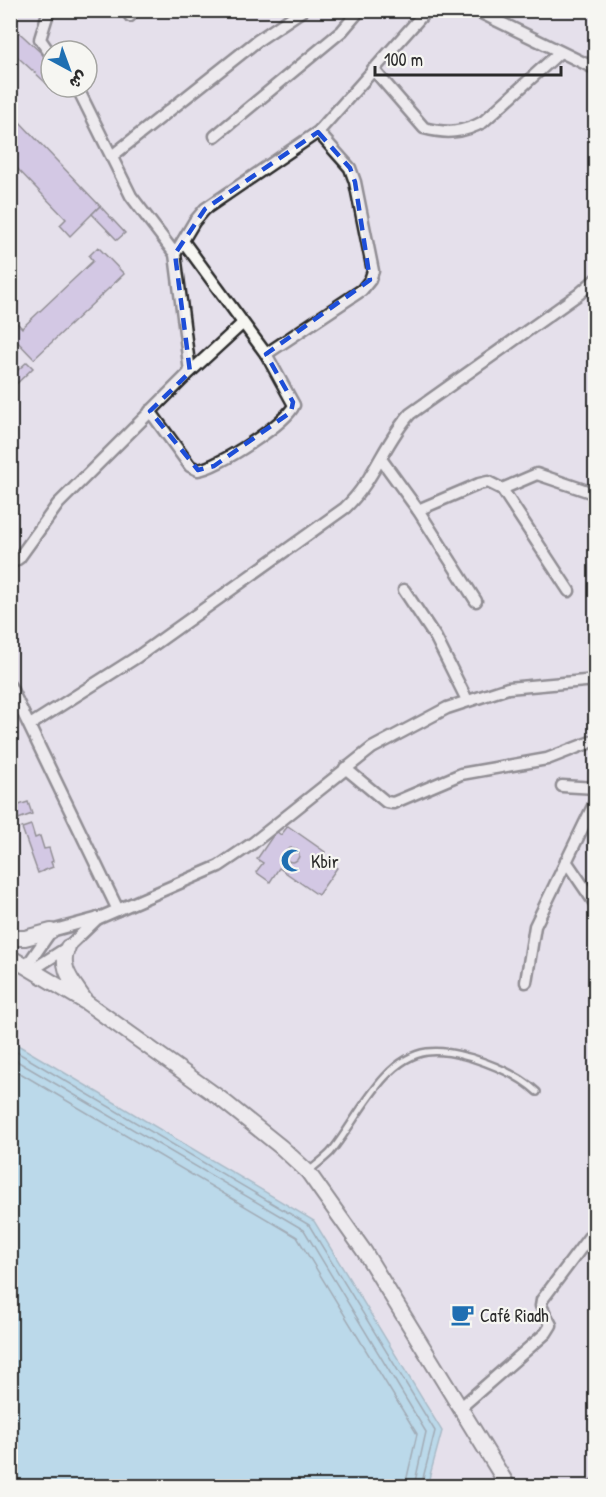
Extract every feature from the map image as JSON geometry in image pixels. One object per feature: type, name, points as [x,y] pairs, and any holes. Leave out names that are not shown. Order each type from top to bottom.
[{"type":"street","points":[[40,39],[49,10]]},
{"type":"street","points":[[112,156],[257,41],[303,10]]},
{"type":"street","points":[[215,136],[348,26],[360,10]]},
{"type":"street","points":[[175,254],[205,209],[318,132],[427,10]]},
{"type":"street","points":[[475,10],[596,69]]},
{"type":"street","points":[[373,69],[424,128],[453,132],[469,129],[483,122],[560,52]]},
{"type":"street","points":[[83,99],[131,196],[175,254],[190,372]]},
{"type":"street","points":[[266,354],[362,290],[370,280],[372,271],[361,201],[353,175],[350,168],[318,132]]},
{"type":"street","points":[[150,411],[194,469],[214,466],[263,433],[293,408],[293,402],[266,354],[183,241]]},
{"type":"street","points":[[30,725],[137,657],[345,508],[367,484],[400,426],[410,414],[579,294],[596,279]]},
{"type":"street","points":[[10,564],[19,558],[58,504],[150,411],[242,324]]},
{"type":"street","points":[[381,459],[418,510],[476,601]]},
{"type":"street","points":[[502,489],[537,474],[596,494]]},
{"type":"street","points":[[418,510],[479,484],[488,482],[502,489],[569,591]]},
{"type":"street","points":[[404,591],[436,638],[466,700]]},
{"type":"street","points":[[10,938],[25,938],[99,918],[226,861],[345,768],[405,728],[466,700],[508,688],[596,680]]},
{"type":"street","points":[[10,686],[118,910]]},
{"type":"street","points":[[345,768],[386,802],[393,803],[461,774],[548,759],[596,740]]},
{"type":"street","points":[[562,786],[596,788]]},
{"type":"street","points":[[526,982],[535,926],[596,800]]},
{"type":"street","points":[[566,861],[596,905]]},
{"type":"street","points":[[29,969],[68,946],[99,918]]},
{"type":"street","points":[[29,969],[51,931]]},
{"type":"street","points":[[68,946],[64,954],[64,968],[87,1003]]},
{"type":"street","points":[[10,957],[87,1003],[221,1099],[308,1172],[364,1251],[508,1486]]},
{"type":"street","points":[[460,1408],[546,1333],[551,1325],[541,1306],[542,1300],[596,1228]]},
{"type":"lane","points":[[308,1172],[330,1152],[357,1112],[390,1073],[406,1060],[425,1052],[452,1052],[483,1061],[529,1084],[537,1092]]},
{"type":"highlighted area","points":[[318,132],[350,168],[355,182],[370,280],[266,354],[293,402],[291,412],[214,466],[198,470],[150,411],[190,372],[175,254],[205,209]]},
{"type":"water","points":[[11,1041],[314,1221],[442,1431],[427,1486],[11,1486]]},
{"type":"building","points":[[10,24],[39,51],[39,77],[10,50]]},
{"type":"building","points":[[16,118],[100,206],[70,236],[60,225],[66,219],[10,161],[10,123]]},
{"type":"building","points":[[100,206],[125,233],[117,240],[92,214]]},
{"type":"building","points":[[98,247],[124,274],[34,359],[10,334],[10,329],[17,323],[22,328],[93,261],[89,256]]},
{"type":"building","points":[[27,362],[33,368],[11,389],[10,377]]},
{"type":"building","points":[[28,802],[32,814],[10,822],[10,808]]},
{"type":"building","points":[[31,825],[35,838],[40,836],[44,849],[49,848],[53,861],[51,862],[53,867],[38,873],[22,828]]},
{"type":"building","name":"Kbir","points":[[288,826],[325,852],[321,857],[337,868],[318,895],[279,868],[270,882],[256,872],[263,863],[257,859],[276,831],[281,835]]},
{"type":"building","points":[[289,848],[295,848],[299,855],[295,862],[289,862],[285,858],[285,852]]},
{"type":"place","name":"Kbir","points":[[293,861]]},
{"type":"place","name":"Café Riadh","points":[[462,1315]]}]
